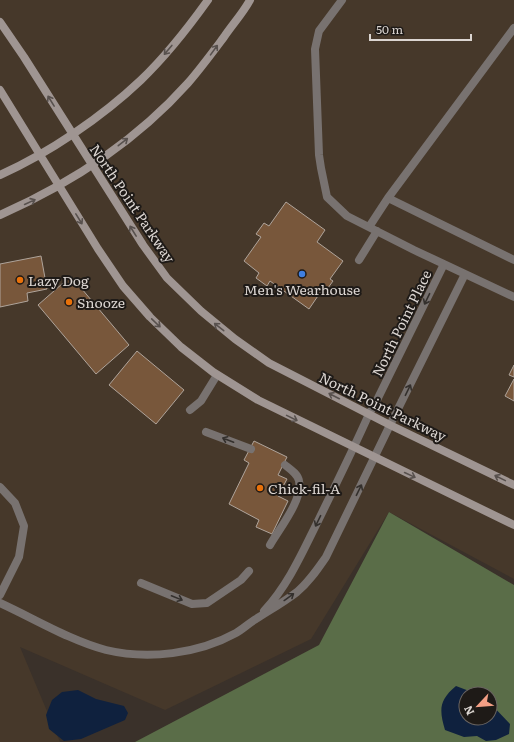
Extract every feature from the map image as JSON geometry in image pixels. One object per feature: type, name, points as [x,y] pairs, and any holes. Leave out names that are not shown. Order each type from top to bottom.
[{"type":"street","points":[[0,175],[72,134],[92,120],[141,80],[157,64],[208,0]]},
{"type":"street","points":[[0,215],[39,197],[92,165],[141,128],[188,83],[207,60],[250,0]]},
{"type":"street","points":[[342,0],[319,31],[315,49],[320,168],[327,197],[347,216],[513,296]]},
{"type":"street","name":"North Point Parkway","points":[[0,22],[24,57],[143,245],[167,278],[201,311],[240,343],[269,363],[390,425],[514,485]]},
{"type":"street","points":[[359,260],[388,198],[514,28]]},
{"type":"street","points":[[0,90],[98,250],[128,291],[150,317],[181,347],[217,375],[258,400],[514,525]]},
{"type":"street","points":[[388,198],[514,260]]},
{"type":"street","name":"North Point Place","points":[[256,618],[271,603],[295,567],[444,264]]},
{"type":"street","points":[[0,603],[82,642],[106,650],[145,654],[174,653],[195,649],[216,642],[237,632],[256,618],[278,606],[297,592],[313,576],[326,557],[465,274]]},
{"type":"street","points":[[190,410],[201,402],[217,375]]},
{"type":"street","points":[[206,432],[251,449]]},
{"type":"street","points":[[270,545],[291,511],[299,493],[299,480],[285,464]]},
{"type":"street","points":[[0,487],[15,503],[24,526],[19,556],[0,596]]},
{"type":"street","points":[[141,583],[192,604],[208,603],[241,580],[249,571]]},
{"type":"shaded area","points":[[0,0],[514,0],[514,579],[389,512],[311,639],[165,710],[20,647],[60,742],[0,742]]},
{"type":"green space","points":[[389,512],[514,585],[514,742],[135,742],[319,645]]},
{"type":"water","points":[[456,686],[458,687],[458,726],[498,726],[498,711],[510,724],[509,734],[496,740],[486,741],[477,736],[464,737],[445,730],[441,711],[443,701],[450,691]]},
{"type":"water","points":[[78,690],[96,699],[124,706],[128,713],[125,720],[81,739],[64,741],[49,729],[46,715],[52,700],[62,692]]},
{"type":"building","points":[[286,202],[325,230],[317,242],[343,261],[330,279],[333,281],[325,292],[322,290],[309,309],[270,281],[267,286],[256,278],[259,273],[244,261],[261,237],[256,234],[264,223],[269,226]]},
{"type":"building","points":[[41,256],[47,289],[27,293],[28,301],[0,307],[0,264]]},
{"type":"building","points":[[71,276],[129,345],[96,374],[38,305]]},
{"type":"building","points":[[137,351],[184,390],[156,424],[109,385]]},
{"type":"building","points":[[514,365],[514,377],[509,375]]},
{"type":"building","points":[[514,379],[514,401],[505,396]]},
{"type":"building","name":"Chick-fil-A","points":[[254,441],[287,457],[278,475],[287,479],[278,496],[288,501],[272,534],[256,527],[259,520],[229,504],[249,463],[244,460]]},
{"type":"place","name":"Men's Wearhouse","points":[[302,274]]},
{"type":"place","name":"Lazy Dog","points":[[20,280]]},
{"type":"place","name":"Snooze","points":[[69,302]]},
{"type":"place","name":"Chick-fil-A","points":[[260,488]]}]
